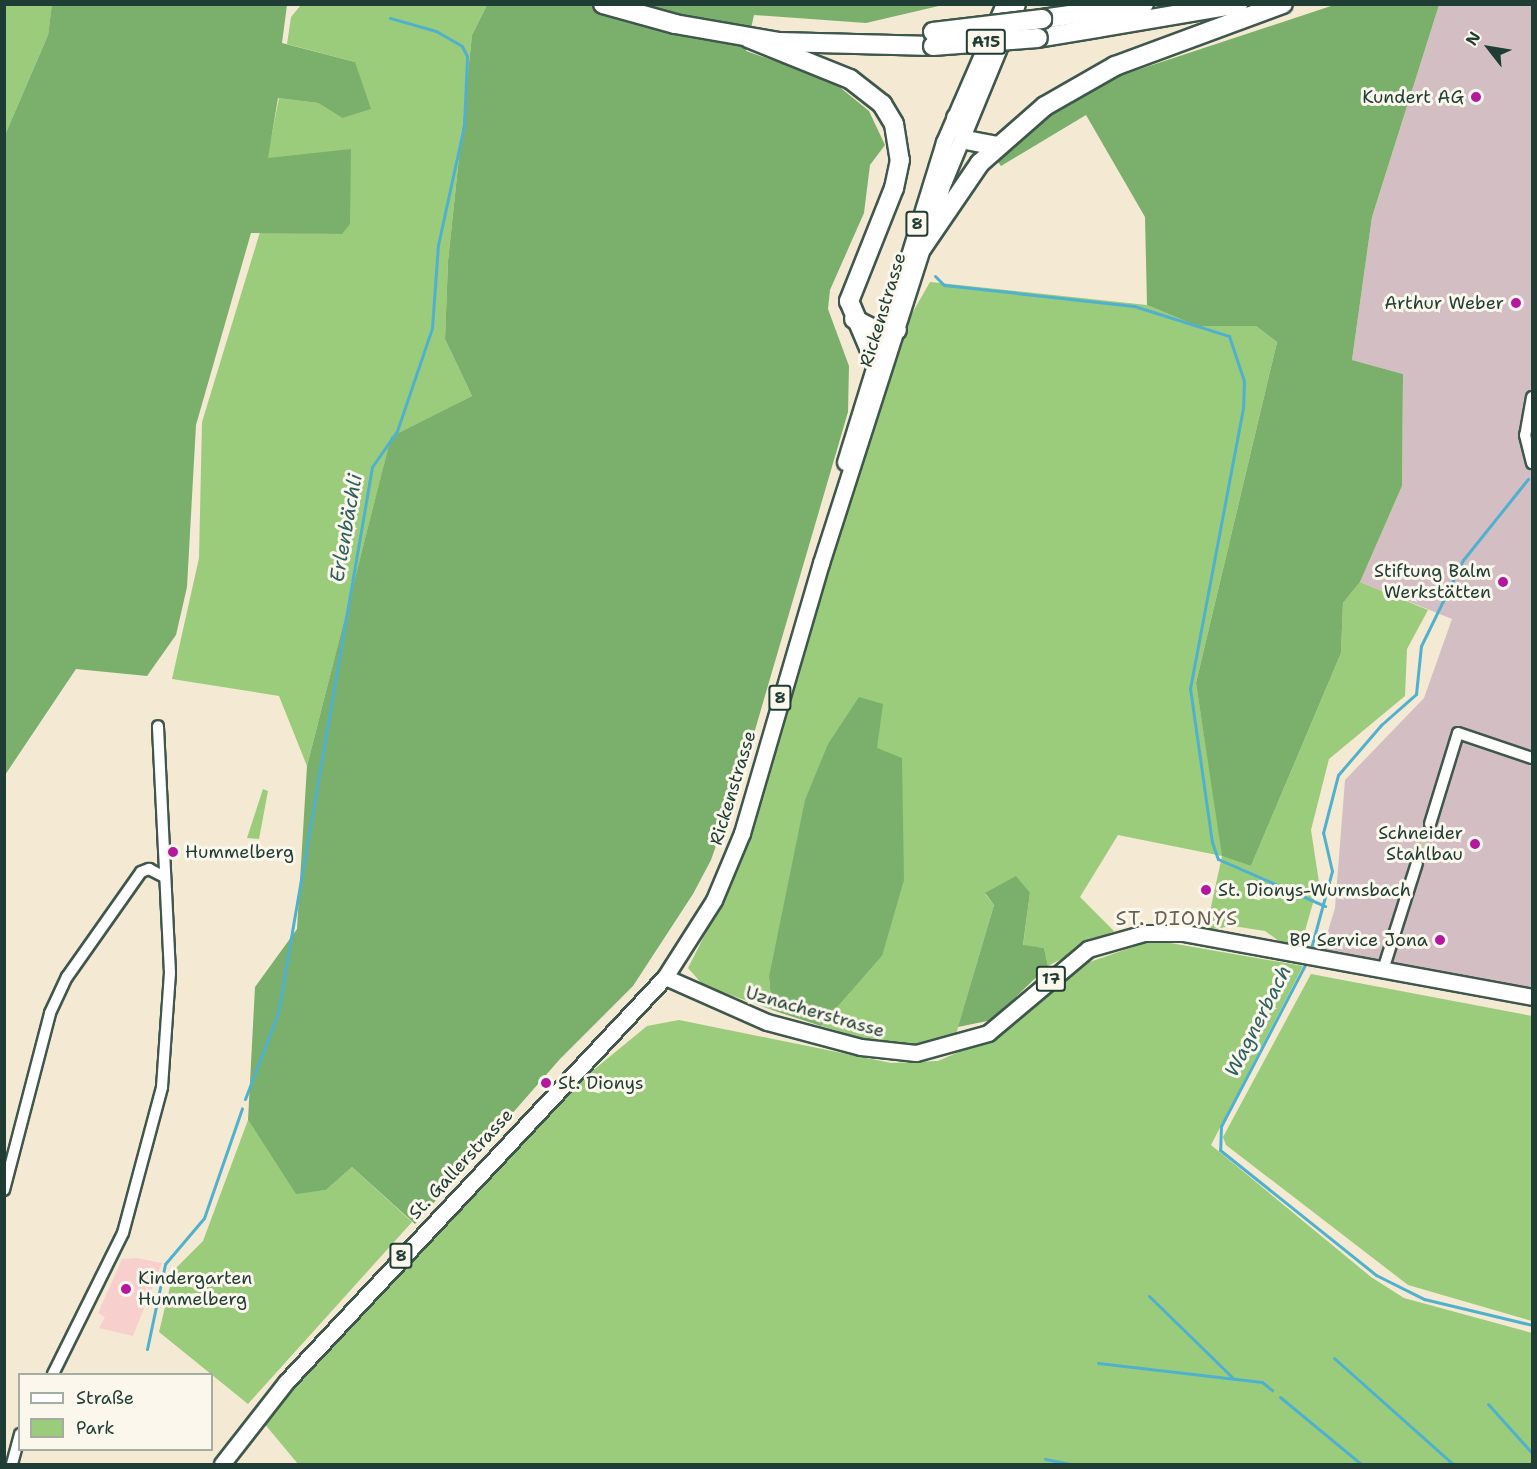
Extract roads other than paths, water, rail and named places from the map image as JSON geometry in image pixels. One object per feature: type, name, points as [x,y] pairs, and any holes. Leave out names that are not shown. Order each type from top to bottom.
[{"type":"highway","name":"A15","points":[[603,4],[748,38],[853,46],[933,39],[1038,38],[1238,4]]},
{"type":"highway","points":[[933,39],[1042,19],[1144,4]]},
{"type":"highway","points":[[922,248],[996,146],[1045,106],[1115,66],[1283,4]]},
{"type":"highway","points":[[748,38],[850,79],[882,104],[894,124],[897,174],[853,280],[853,318],[875,362]]},
{"type":"highway","points":[[959,125],[973,144],[996,146]]},
{"type":"highway","points":[[853,318],[891,332]]},
{"type":"main road","name":"Rickenstrasse","points":[[665,977],[726,874],[891,332],[959,125],[1004,4]]},
{"type":"main road","name":"Rickenstrasse","points":[[821,563],[834,497],[875,362],[891,332],[922,248],[959,125],[1017,4]]},
{"type":"main road","name":"Uznacherstrasse","points":[[665,977],[767,1022],[861,1047],[916,1053],[988,1033],[1088,949],[1114,939],[1184,933],[1533,997]]},
{"type":"main road","name":"St. Gallerstrasse","points":[[222,1464],[286,1382],[665,977]]},
{"type":"street","points":[[1533,397],[1525,435],[1533,463]]},
{"type":"street","points":[[53,1373],[119,1243],[154,1131],[170,973],[158,726]]},
{"type":"street","points":[[1430,824],[1458,733],[1533,758]]},
{"type":"street","points":[[1383,970],[1417,863]]},
{"type":"street","points":[[4,1190],[50,1013],[64,983],[141,873],[149,869],[165,877]]},
{"type":"street","points":[[12,1464],[18,1442]]},
{"type":"waterway","name":"Erlenbächli","points":[[245,1099],[278,1013],[372,467],[397,431],[432,328],[438,245],[464,126],[467,56],[462,46],[436,31],[390,18]]},
{"type":"waterway","points":[[935,276],[944,285],[1134,306],[1229,336],[1244,381],[1243,408],[1190,688],[1212,842],[1218,859],[1325,906]]},
{"type":"waterway","name":"Wagnerbach","points":[[1310,952],[1332,871],[1323,833],[1338,775],[1381,725],[1416,694],[1421,646],[1463,560],[1528,479]]},
{"type":"waterway","name":"Wagnerbach","points":[[1307,961],[1221,1126],[1220,1150],[1376,1275],[1424,1299],[1532,1325]]},
{"type":"waterway","name":"Erlenbächli","points":[[147,1349],[165,1264],[204,1218],[242,1108]]},
{"type":"waterway","points":[[1149,1296],[1233,1378]]},
{"type":"waterway","points":[[1334,1358],[1453,1464]]},
{"type":"waterway","points":[[1098,1363],[1262,1382],[1272,1390]]},
{"type":"waterway","points":[[1280,1397],[1361,1464]]},
{"type":"waterway","points":[[1488,1404],[1532,1453]]},
{"type":"waterway","points":[[1045,1459],[1070,1464]]},
{"type":"tunnel","points":[[1417,863],[1430,824]]},
{"type":"place","name":"Kundert AG","points":[[1476,97]]},
{"type":"place","name":"Arthur Weber","points":[[1516,303]]},
{"type":"place","name":"Stiftung Balm Werkstätten","points":[[1503,582]]},
{"type":"place","name":"Schneider Stahlbau","points":[[1475,844]]},
{"type":"place","name":"Hummelberg","points":[[173,852]]},
{"type":"place","name":"St. Dionys-Wurmsbach","points":[[1206,890]]},
{"type":"place","name":"BP Service Jona","points":[[1440,940]]},
{"type":"place","name":"St. Dionys","points":[[546,1083]]},
{"type":"place","name":"Kindergarten Hummelberg","points":[[126,1289]]},
{"type":"district","name":"ST. DIONYS","points":[[1177,918]]}]
